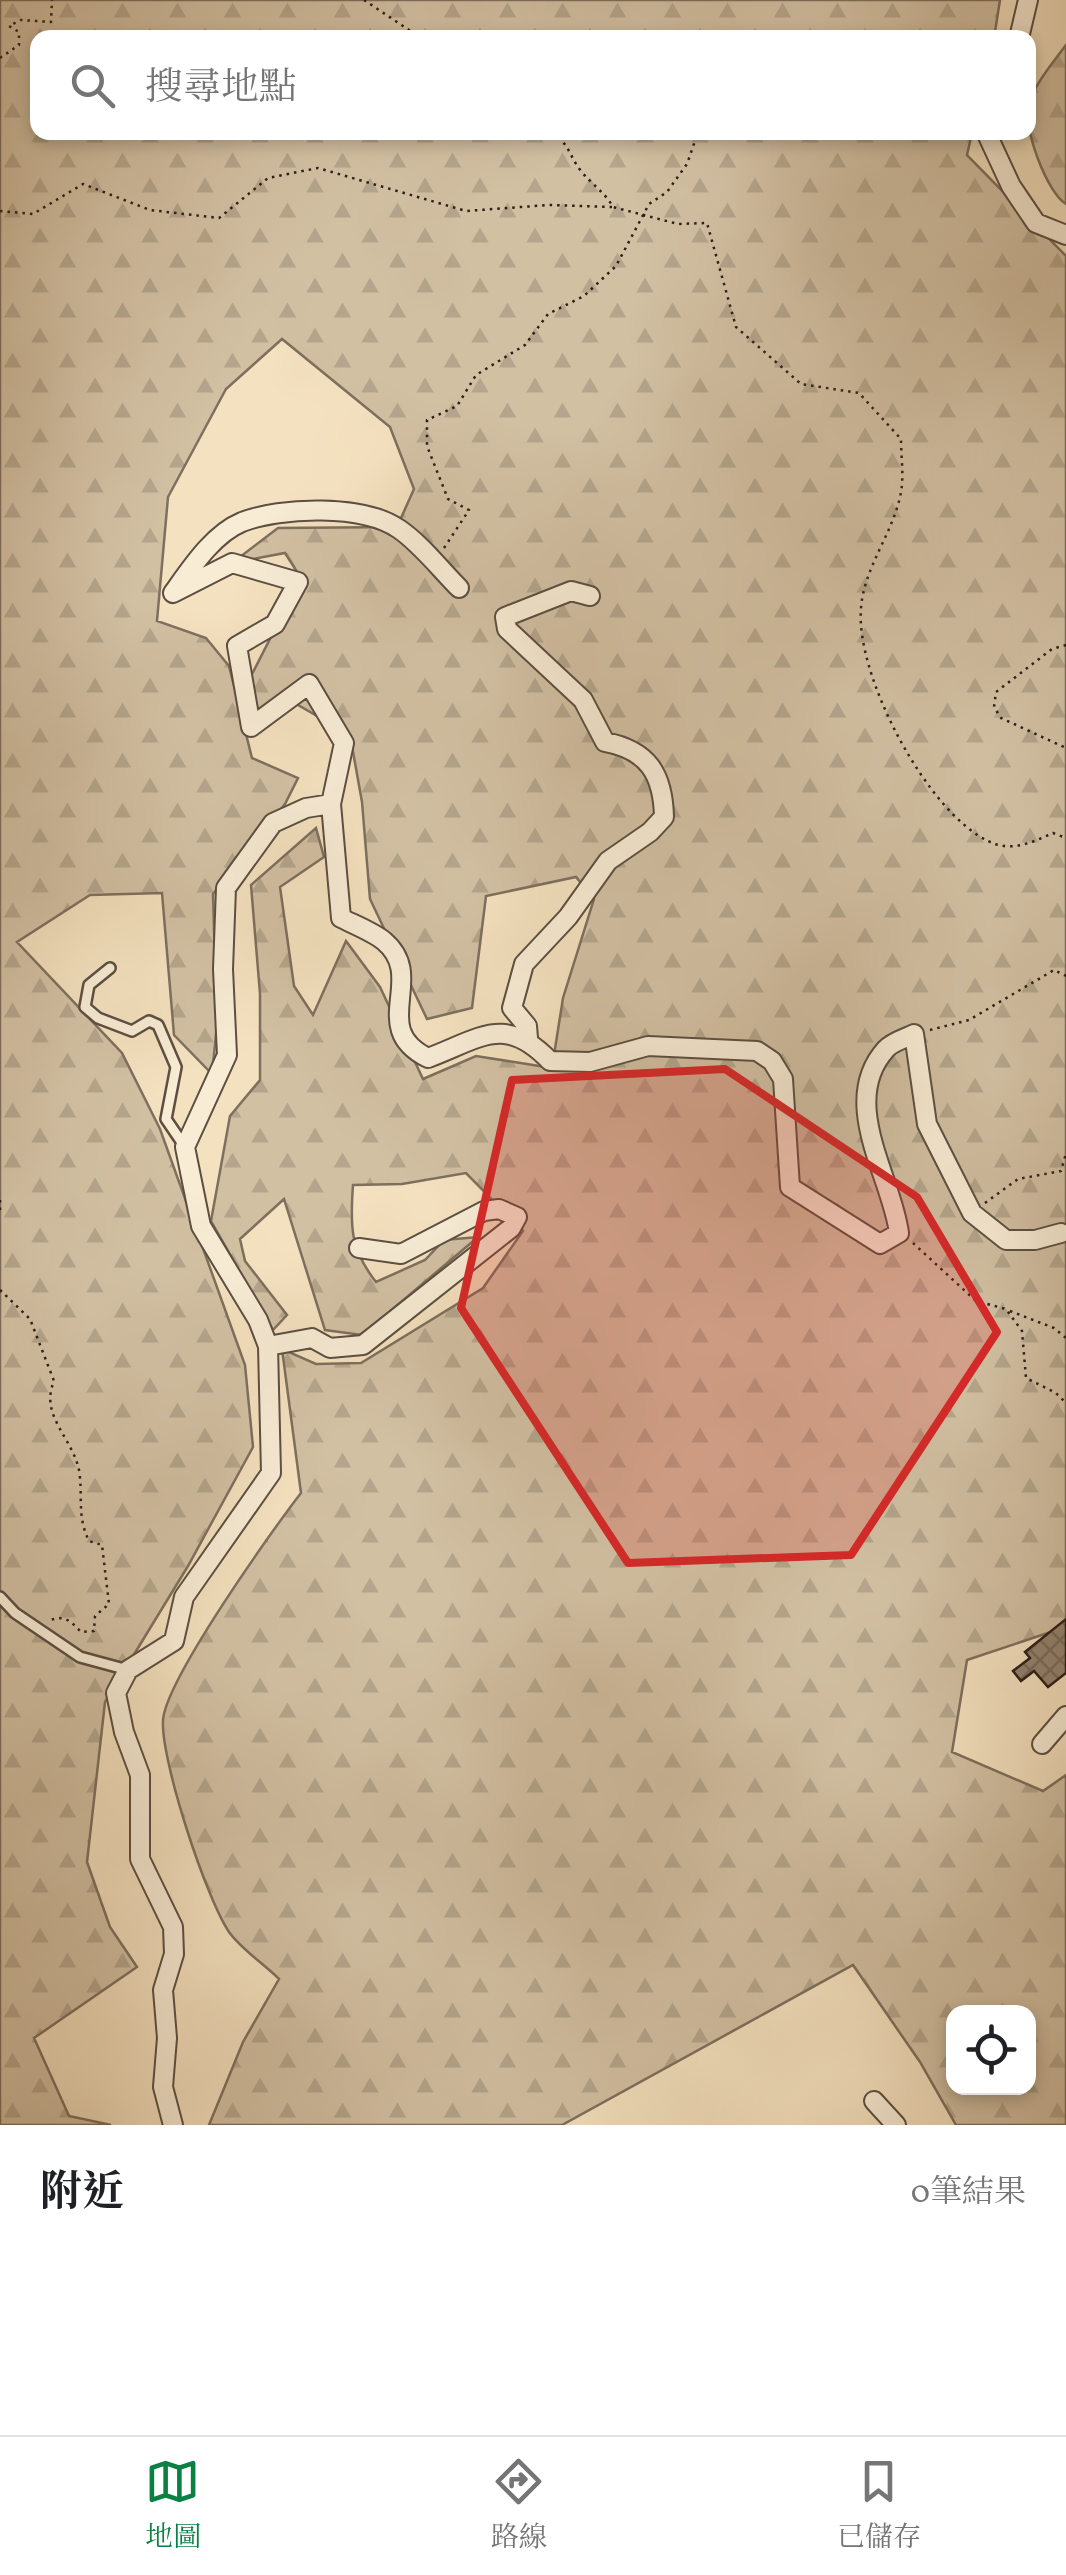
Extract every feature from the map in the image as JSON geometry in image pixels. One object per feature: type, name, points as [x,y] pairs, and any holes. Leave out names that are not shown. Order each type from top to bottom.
[{"type":"street","points":[[1021,30],[1028,0]]},
{"type":"street","points":[[990,140],[1011,186],[1036,222],[1066,234]]},
{"type":"street","points":[[459,588],[397,528],[337,510],[285,512],[240,523],[200,556],[173,593],[232,563],[298,582],[275,624],[237,646],[251,727],[309,684],[344,743],[331,804],[342,918],[384,940],[395,954],[402,974],[398,1028],[409,1048],[428,1058],[501,1032],[528,1038],[550,1061],[590,1062],[648,1046],[756,1051],[772,1061],[782,1079],[790,1187],[880,1244],[899,1233],[870,1136],[867,1107],[872,1076],[886,1048],[914,1034],[919,1044],[920,1096],[926,1124],[972,1213],[1006,1240],[1035,1240],[1061,1232]]},
{"type":"street","points":[[528,1038],[528,1026],[512,1008],[524,964],[568,917],[608,861],[650,832],[664,817],[663,794],[655,772],[631,747],[605,742],[583,700],[507,630],[505,617],[572,591],[590,596]]},
{"type":"street","points":[[173,2125],[163,2087],[166,2038],[162,1990],[174,1954],[173,1928],[165,1903],[140,1859],[140,1775],[124,1732],[116,1694],[128,1670],[174,1641],[184,1597],[271,1473],[268,1346],[258,1320],[201,1226],[185,1146],[227,1055],[223,969],[226,888],[273,823],[306,808],[331,804]]},
{"type":"street","points":[[268,1346],[312,1338],[330,1348],[363,1345],[511,1228],[516,1217],[499,1208],[484,1211],[401,1254],[359,1248]]},
{"type":"street","points":[[1042,1744],[1066,1716]]},
{"type":"street","points":[[874,2101],[896,2125]]},
{"type":"lane","points":[[110,968],[89,985],[85,1006],[98,1018],[132,1032],[149,1022],[158,1026],[176,1067],[166,1119],[185,1146]]},
{"type":"lane","points":[[0,1596],[14,1613],[80,1657],[128,1670]]},
{"type":"path","points":[[0,58],[19,45],[19,32],[9,26],[21,20],[51,22],[52,0]]},
{"type":"path","points":[[364,0],[409,30]]},
{"type":"path","points":[[563,140],[570,146],[580,169],[605,192],[613,208]]},
{"type":"path","points":[[435,565],[469,510],[448,499],[427,446],[427,420],[458,406],[476,375],[525,345],[548,314],[584,296],[616,266],[644,214],[687,164],[695,140]]},
{"type":"path","points":[[0,211],[34,214],[83,184],[150,210],[219,218],[268,178],[318,168],[466,211],[549,205],[613,208],[678,224],[706,223],[736,327],[801,384],[859,393],[901,439],[901,493],[861,607],[863,651],[900,741],[928,789],[988,842],[1023,847],[1054,832],[1066,838]]},
{"type":"path","points":[[1066,645],[1052,649],[996,692],[994,707],[1001,718],[1066,748]]},
{"type":"path","points":[[914,1034],[969,1020],[1054,970],[1066,976]]},
{"type":"path","points":[[972,1213],[1018,1179],[1060,1171],[1066,1154]]},
{"type":"path","points":[[0,1200],[0,1211]]},
{"type":"path","points":[[897,1218],[914,1245],[976,1300],[1054,1328],[1066,1338]]},
{"type":"path","points":[[0,1290],[30,1318],[54,1381],[48,1396],[52,1417],[69,1442],[80,1477],[80,1520],[89,1541],[102,1545],[109,1604],[96,1616],[94,1631],[81,1632],[70,1619],[60,1616],[36,1625]]},
{"type":"path","points":[[1006,1309],[1022,1331],[1026,1378],[1056,1392],[1066,1403]]},
{"type":"highlighted area","points":[[725,1069],[917,1197],[997,1332],[851,1555],[628,1563],[461,1308],[512,1080]]},
{"type":"green space","points":[[0,0],[1000,0],[995,30],[30,30],[30,140],[970,140],[967,155],[1066,256],[1066,1627],[967,1660],[952,1752],[1043,1791],[1066,1775],[1066,2125],[956,2125],[920,2062],[853,1965],[562,2125],[209,2125],[243,2042],[279,1979],[234,1938],[219,1915],[177,1796],[163,1721],[168,1701],[200,1641],[301,1493],[282,1349],[316,1364],[361,1363],[483,1288],[523,1231],[466,1173],[402,1184],[353,1185],[354,1236],[361,1259],[376,1282],[425,1260],[444,1240],[478,1237],[362,1335],[325,1330],[284,1199],[240,1239],[245,1261],[287,1315],[273,1330],[211,1221],[230,1116],[260,1080],[260,994],[251,885],[316,828],[324,857],[280,887],[294,986],[313,1015],[346,941],[380,987],[423,1079],[476,1056],[552,1068],[563,998],[594,899],[576,877],[486,896],[472,1008],[427,1019],[370,899],[362,802],[350,735],[291,701],[251,727],[247,684],[301,578],[285,553],[232,563],[278,528],[397,527],[414,489],[390,427],[282,339],[226,389],[168,497],[157,621],[206,638],[229,666],[252,758],[298,778],[285,804],[213,894],[217,1025],[212,1074],[174,1035],[162,893],[90,895],[17,942],[122,1053],[160,1129],[245,1365],[253,1447],[188,1566],[105,1702],[87,1862],[110,1927],[137,1967],[34,2038],[69,2116],[111,2125],[0,2125]]},
{"type":"green space","points":[[1066,45],[1066,204],[1044,174],[1032,140],[1036,140],[1036,88]]},
{"type":"building","points":[[1066,1619],[1066,1673],[1048,1687],[1034,1671],[1021,1681],[1013,1671],[1030,1658],[1025,1652]]}]
